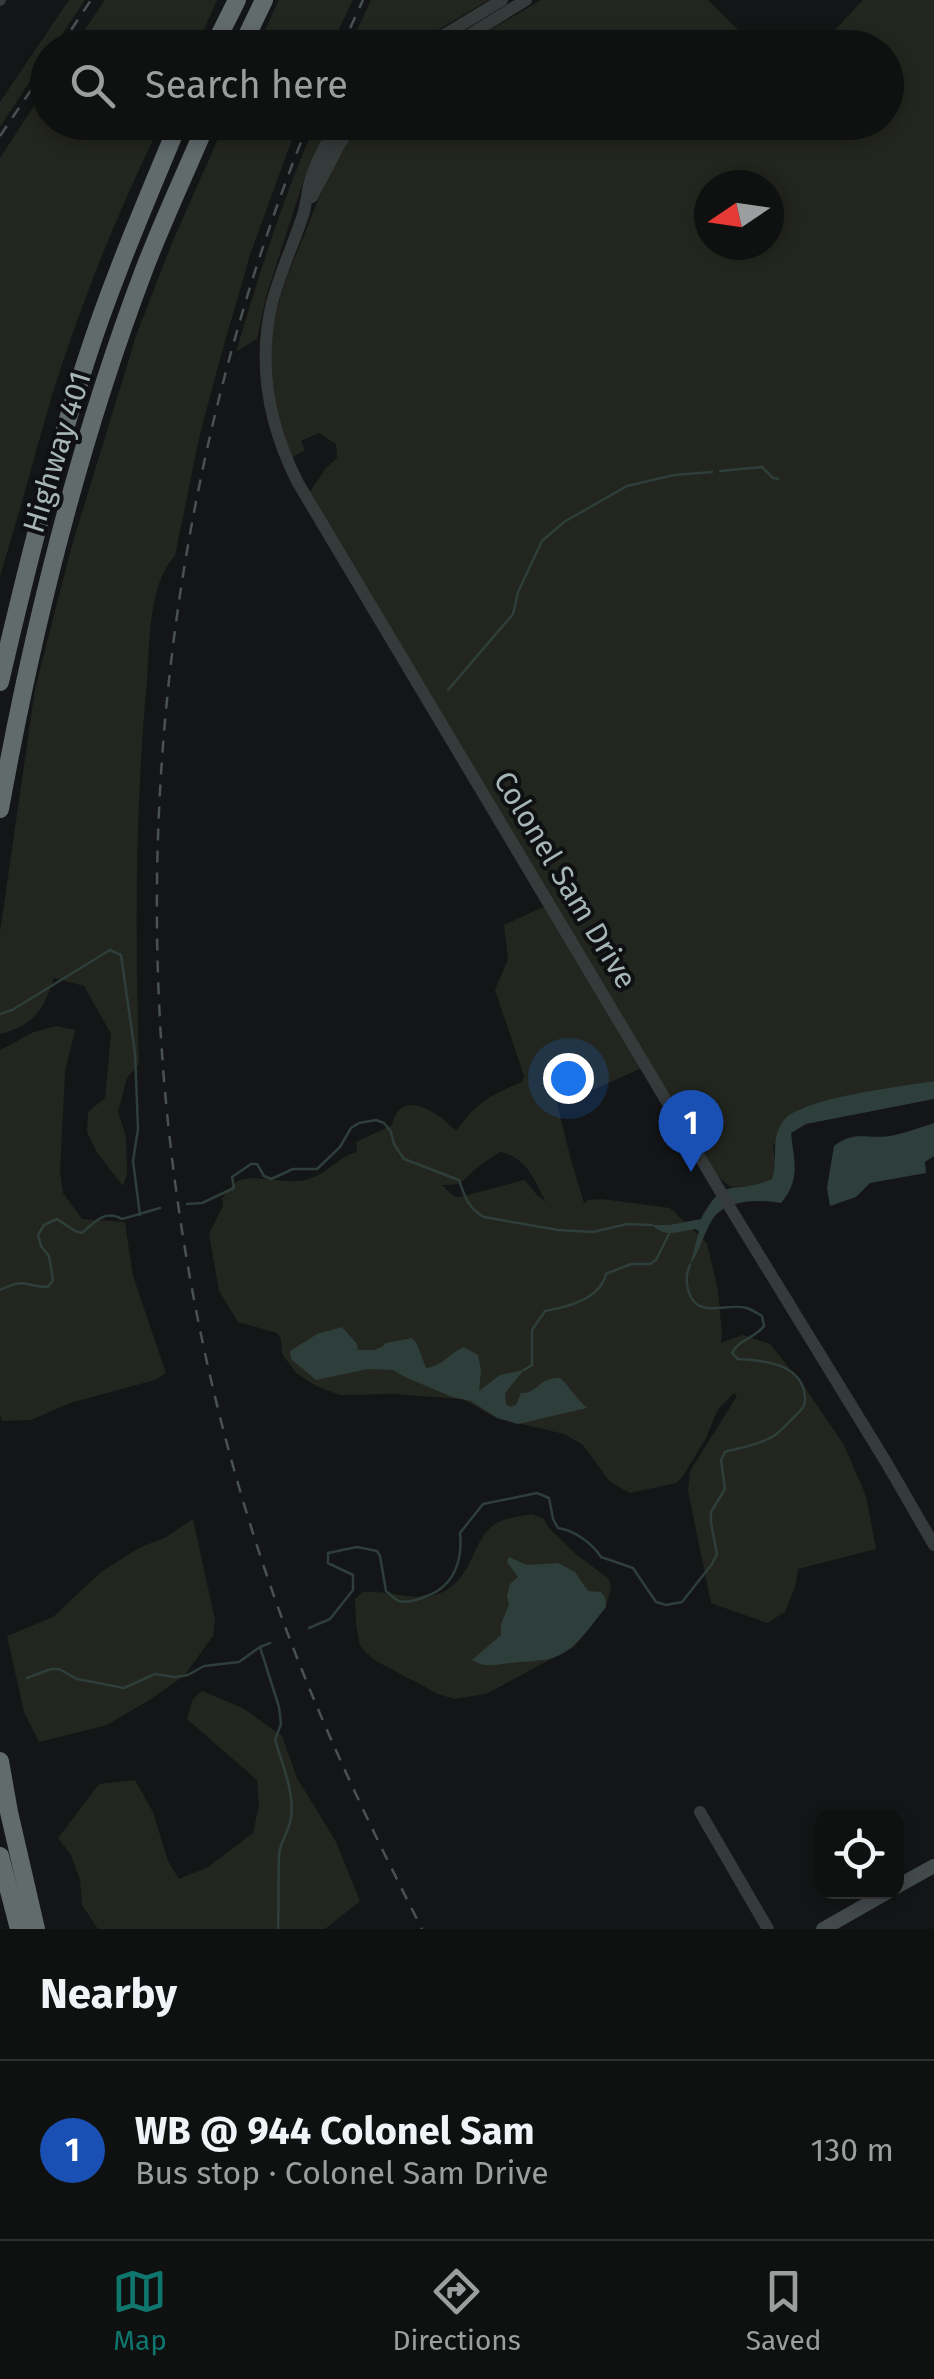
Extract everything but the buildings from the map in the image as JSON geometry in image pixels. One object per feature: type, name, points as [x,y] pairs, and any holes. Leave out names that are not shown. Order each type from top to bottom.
[{"type":"highway","points":[[222,30],[236,0]]},
{"type":"highway","points":[[250,30],[264,0]]},
{"type":"highway","name":"Highway 401","points":[[0,682],[39,518],[85,362],[172,140]]},
{"type":"highway","name":"Highway 401","points":[[0,809],[19,706],[60,529],[144,270],[199,140]]},
{"type":"highway","points":[[0,1761],[36,1929]]},
{"type":"highway","points":[[0,1856],[18,1929]]},
{"type":"main road","points":[[904,1883],[934,1866]]},
{"type":"main road","points":[[823,1929],[876,1899]]},
{"type":"street","points":[[453,30],[502,0]]},
{"type":"street","points":[[477,30],[526,0]]},
{"type":"street","name":"Colonel Sam Drive","points":[[304,212],[310,182],[330,140]]},
{"type":"street","name":"Colonel Sam Drive","points":[[341,140],[304,212],[275,294],[265,346],[270,410],[282,450],[298,483],[934,1546]]},
{"type":"street","points":[[700,1812],[768,1929]]},
{"type":"shaded area","points":[[69,0],[85,0],[65,30],[49,30]]},
{"type":"shaded area","points":[[105,0],[217,0],[204,30],[85,30]]},
{"type":"shaded area","points":[[279,0],[353,0],[338,30],[265,30]]},
{"type":"shaded area","points":[[371,0],[489,0],[438,30],[357,30]]},
{"type":"shaded area","points":[[541,0],[708,0],[738,30],[490,30]]},
{"type":"shaded area","points":[[863,0],[934,0],[934,1081],[801,1108],[773,1146],[776,1168],[772,1179],[758,1186],[731,1187],[713,1173],[649,1065],[597,1088],[559,1098],[557,1103],[584,1203],[602,1199],[670,1208],[707,1243],[718,1290],[721,1343],[742,1335],[770,1344],[844,1445],[866,1496],[876,1549],[798,1569],[785,1612],[767,1623],[711,1603],[688,1491],[690,1471],[737,1396],[734,1393],[718,1409],[706,1438],[676,1483],[630,1493],[610,1482],[583,1445],[564,1434],[497,1418],[462,1399],[340,1395],[316,1386],[296,1373],[282,1354],[277,1333],[238,1322],[219,1291],[209,1234],[223,1206],[222,1198],[238,1181],[301,1181],[316,1176],[357,1152],[356,1142],[392,1125],[403,1107],[412,1105],[431,1111],[456,1131],[485,1100],[522,1082],[524,1076],[495,990],[508,959],[504,925],[547,905],[309,493],[337,458],[336,444],[319,433],[301,441],[305,450],[291,458],[272,380],[274,321],[322,190],[349,140],[904,140],[904,30],[835,30]],"holes":[[[500,1152],[517,1159],[546,1202],[525,1180],[456,1197],[442,1185],[463,1181]]]},
{"type":"shaded area","points":[[30,58],[30,81],[0,127],[0,102]]},
{"type":"shaded area","points":[[30,112],[30,140],[153,140],[76,323],[0,576],[0,158]]},
{"type":"shaded area","points":[[217,140],[292,140],[250,255],[199,438],[175,556],[160,582],[152,615],[138,824],[139,1064],[127,1078],[118,1112],[126,1136],[127,1174],[123,1186],[98,1154],[87,1132],[88,1112],[105,1098],[111,1034],[84,986],[54,978],[36,1015],[0,1034],[0,932],[35,689],[72,545],[137,333]]},
{"type":"shaded area","points":[[309,140],[323,140],[305,176],[266,297],[257,339],[236,352],[282,208]]},
{"type":"shaded area","points":[[56,1026],[75,1030],[65,1072],[60,1172],[63,1193],[82,1219],[125,1222],[133,1276],[166,1373],[155,1380],[70,1403],[31,1420],[2,1421],[0,1050],[34,1032]]},
{"type":"shaded area","points":[[934,1081],[934,1099],[806,1124],[791,1133],[794,1178],[781,1203],[753,1201],[725,1208],[712,1220],[690,1265],[699,1231],[667,1233],[652,1225],[701,1219],[724,1190],[772,1179],[779,1127],[794,1112],[854,1094]]},
{"type":"shaded area","points":[[934,1123],[934,1156],[925,1162],[926,1173],[870,1183],[856,1197],[830,1206],[827,1188],[834,1146],[849,1138],[895,1135]]},
{"type":"shaded area","points":[[342,1327],[358,1350],[374,1350],[386,1343],[412,1338],[426,1368],[464,1347],[478,1355],[479,1391],[500,1375],[524,1370],[505,1393],[510,1407],[516,1405],[521,1393],[560,1378],[587,1408],[518,1424],[393,1370],[368,1369],[316,1380],[291,1359],[290,1351],[317,1334]]},
{"type":"shaded area","points":[[532,1514],[544,1519],[576,1554],[609,1579],[606,1607],[574,1647],[486,1694],[454,1699],[374,1660],[360,1646],[355,1599],[363,1592],[417,1597],[438,1594],[462,1576],[492,1526]]},
{"type":"shaded area","points":[[193,1519],[215,1620],[213,1636],[184,1676],[151,1699],[107,1725],[39,1742],[24,1712],[7,1636],[53,1617],[101,1572]]},
{"type":"shaded area","points":[[509,1557],[527,1565],[558,1563],[575,1572],[588,1591],[601,1592],[606,1607],[581,1638],[558,1656],[539,1661],[481,1664],[472,1660],[501,1635],[510,1584],[518,1577],[507,1562]]},
{"type":"shaded area","points":[[202,1691],[243,1708],[282,1736],[297,1778],[335,1840],[360,1901],[325,1929],[98,1929],[82,1905],[80,1880],[71,1855],[58,1838],[99,1784],[135,1780],[153,1812],[168,1861],[179,1879],[208,1867],[253,1833],[259,1805],[257,1780],[187,1719],[193,1699]]},
{"type":"waterway","points":[[720,471],[762,467],[778,479]]},
{"type":"waterway","points":[[448,690],[513,614],[518,592],[542,541],[564,522],[627,486],[674,475],[712,472]]},
{"type":"waterway","points":[[0,1014],[110,950],[121,955],[135,1053],[138,1129],[133,1161],[140,1215]]},
{"type":"waterway","points":[[187,1204],[202,1203],[234,1188],[232,1177],[251,1164],[257,1164],[264,1176],[271,1179],[293,1169],[317,1169],[340,1147],[351,1128],[376,1120],[391,1132],[404,1159],[459,1180],[471,1206],[484,1217],[593,1232],[627,1224],[652,1225]]},
{"type":"waterway","points":[[0,1290],[21,1283],[48,1287],[53,1280],[49,1256],[38,1235],[44,1225],[57,1219],[82,1233],[105,1216],[122,1219],[160,1208]]},
{"type":"waterway","points":[[524,1370],[532,1365],[532,1330],[545,1311],[590,1296],[606,1274],[631,1264],[650,1264],[669,1234]]},
{"type":"waterway","points":[[309,1628],[330,1619],[353,1590],[353,1575],[328,1563],[328,1553],[357,1547],[377,1551],[386,1591],[399,1601],[415,1600],[434,1593],[449,1580],[458,1564],[460,1533],[483,1504],[537,1493],[549,1498],[558,1528],[582,1538],[601,1557],[633,1568],[656,1602],[682,1602],[717,1554],[711,1512],[725,1489],[721,1460],[725,1452],[773,1436],[800,1411],[805,1399],[800,1382],[787,1369],[738,1359],[732,1353],[764,1326],[762,1316],[747,1308],[698,1305],[688,1290],[690,1265]]},
{"type":"waterway","points":[[27,1678],[59,1669],[77,1679],[124,1688],[155,1674],[175,1677],[204,1666],[239,1662],[270,1643]]},
{"type":"waterway","points":[[260,1647],[279,1707],[281,1724],[275,1740],[292,1809],[279,1851],[278,1929]]},
{"type":"railway","points":[[71,30],[91,0]]},
{"type":"railway","points":[[349,30],[363,0]]},
{"type":"railway","points":[[0,136],[30,92]]},
{"type":"railway","points":[[303,140],[247,296],[201,475],[172,657],[158,841],[160,1025],[179,1208],[213,1389],[264,1567],[336,1751],[422,1929]]},
{"type":"place","name":"WB @ 944 Colonel Sam","points":[[691,1172]]}]
